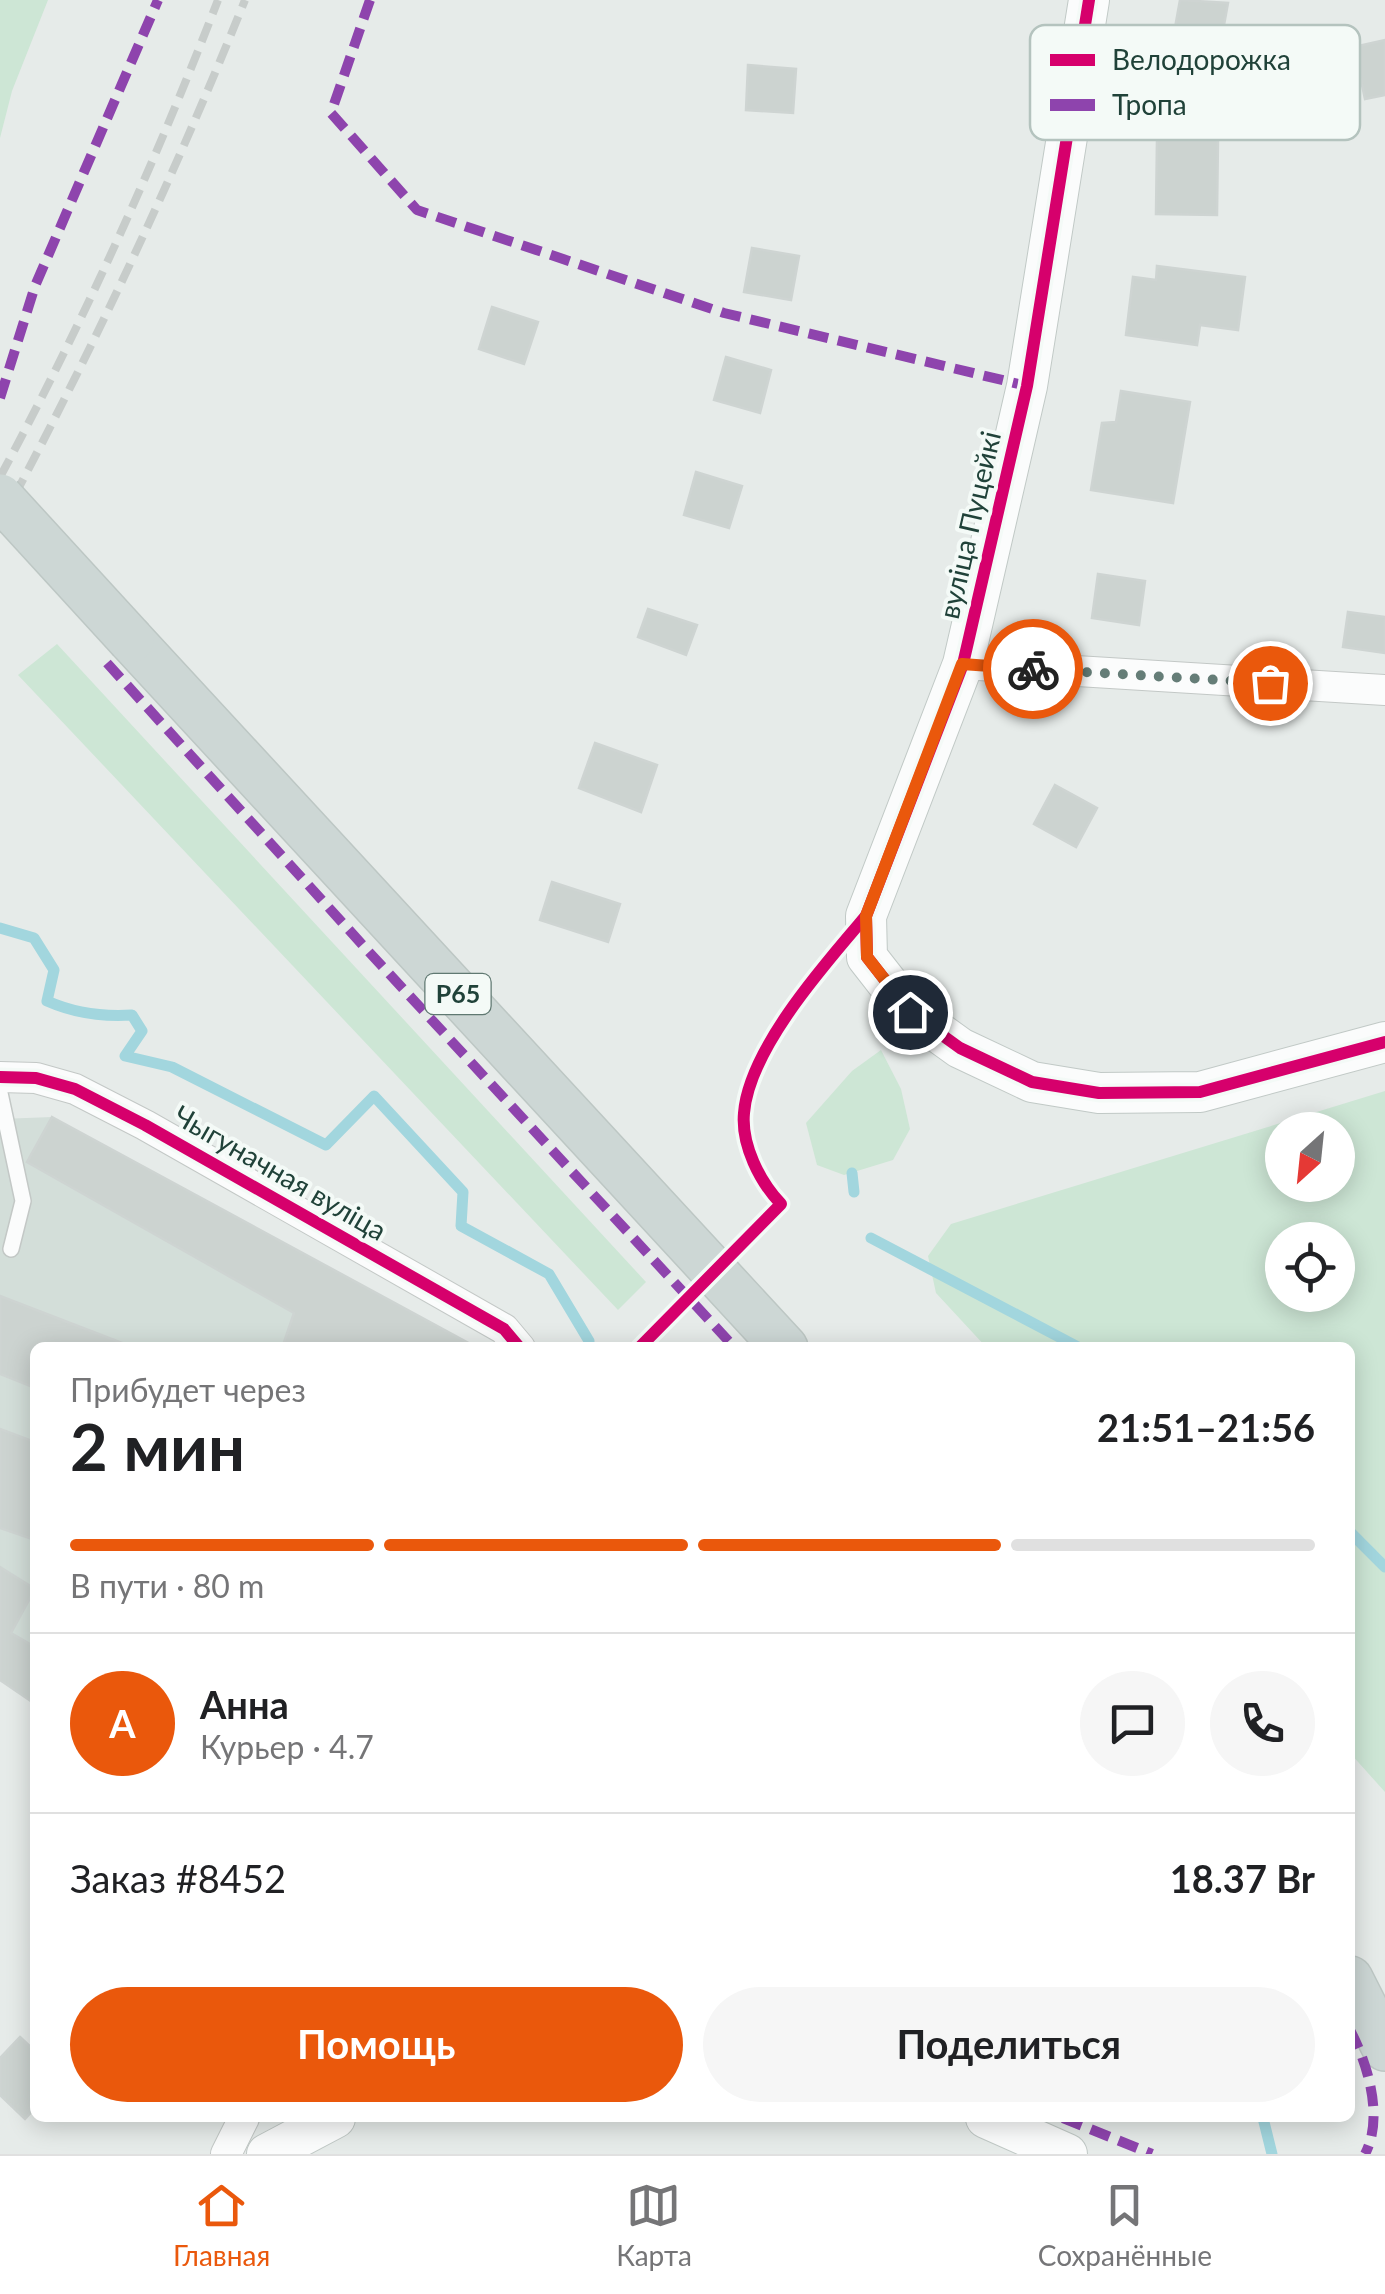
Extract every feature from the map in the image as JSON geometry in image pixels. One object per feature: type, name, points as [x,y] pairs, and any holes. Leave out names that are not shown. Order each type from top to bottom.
[{"type":"main road","name":"Р65","points":[[0,497],[778,1342]]},
{"type":"main road","points":[[1355,1958],[1385,1983]]},
{"type":"main road","points":[[1355,1989],[1385,2048]]},
{"type":"street","name":"вуліца Пуцейкі","points":[[1084,25],[1088,0]]},
{"type":"street","name":"вуліца Пуцейкі","points":[[1066,140],[1024,404],[962,664],[866,916],[867,957],[910,1012],[960,1048],[1032,1082],[1099,1093],[1200,1092],[1385,1042]]},
{"type":"street","points":[[962,664],[1385,690]]},
{"type":"street","name":"Чыгуначная вуліца","points":[[0,1077],[36,1078],[75,1090],[145,1125],[504,1329],[515,1342]]},
{"type":"street","points":[[226,2154],[242,2122]]},
{"type":"street","points":[[267,2154],[327,2122]]},
{"type":"street","points":[[995,2122],[1066,2154]]},
{"type":"lane","points":[[0,1094],[23,1201],[11,1249]]},
{"type":"shaded area","points":[[52,1117],[465,1342],[30,1342],[30,1701],[0,1680],[0,1119]]},
{"type":"green space","points":[[0,0],[48,0],[12,91],[0,138]]},
{"type":"green space","points":[[57,644],[646,1282],[618,1310],[18,675]]},
{"type":"green space","points":[[881,1050],[901,1089],[910,1129],[893,1160],[844,1175],[817,1165],[806,1123],[852,1071]]},
{"type":"green space","points":[[1385,1091],[1385,1792],[1355,1759],[1355,1342],[981,1342],[936,1293],[928,1256],[951,1224],[1265,1128],[1265,1202],[1355,1202],[1355,1112],[1316,1112]]},
{"type":"building","points":[[1180,0],[1228,3],[1224,25],[1176,25]]},
{"type":"building","points":[[1385,40],[1385,95],[1365,99],[1360,46]]},
{"type":"building","points":[[748,65],[796,69],[793,113],[746,110]]},
{"type":"building","points":[[1157,140],[1218,140],[1217,215],[1156,214]]},
{"type":"building","points":[[752,248],[799,256],[791,300],[744,292]]},
{"type":"building","points":[[1157,266],[1245,277],[1238,330],[1200,325],[1197,345],[1126,335],[1133,277],[1156,280]]},
{"type":"building","points":[[492,307],[538,322],[524,364],[479,349]]},
{"type":"building","points":[[726,357],[771,370],[760,413],[714,400]]},
{"type":"building","points":[[1121,391],[1190,402],[1173,503],[1091,490],[1102,423],[1116,422]]},
{"type":"building","points":[[696,472],[742,486],[729,528],[684,515]]},
{"type":"building","points":[[1098,574],[1145,581],[1139,625],[1092,618]]},
{"type":"building","points":[[648,609],[697,625],[686,655],[638,637]]},
{"type":"building","points":[[1348,612],[1385,617],[1385,653],[1343,647]]},
{"type":"building","points":[[595,743],[657,765],[641,812],[579,788]]},
{"type":"building","points":[[1055,785],[1097,808],[1076,847],[1034,824]]},
{"type":"building","points":[[552,882],[620,904],[608,942],[540,920]]},
{"type":"building","points":[[52,1117],[467,1342],[284,1342],[294,1313],[27,1162]]},
{"type":"building","points":[[0,1296],[119,1342],[30,1342],[30,1386],[0,1374]]},
{"type":"building","points":[[0,1429],[30,1440],[30,1538],[0,1528]]},
{"type":"building","points":[[0,1567],[30,1586],[30,1598],[11,1633],[30,1644],[30,1701],[0,1680]]},
{"type":"building","points":[[20,2037],[30,2046],[30,2114],[25,2119],[0,2095],[0,2058]]},
{"type":"waterway","points":[[0,928],[34,938],[54,970],[47,1001],[88,1013],[132,1015],[142,1031],[125,1056],[172,1067],[326,1145],[374,1096],[463,1192],[461,1226],[549,1274],[589,1341]]},
{"type":"waterway","points":[[852,1173],[854,1192]]},
{"type":"waterway","points":[[871,1238],[1069,1342]]},
{"type":"waterway","points":[[1355,1537],[1385,1567]]},
{"type":"waterway","points":[[1264,2122],[1272,2154]]},
{"type":"railway","points":[[0,477],[116,242],[218,0]]},
{"type":"railway","points":[[0,523],[130,265],[245,0]]},
{"type":"marked path","points":[[0,398],[35,286],[158,0]]},
{"type":"marked path","points":[[370,0],[331,113],[417,210],[724,313],[1027,386]]},
{"type":"marked path","points":[[107,663],[729,1342]]},
{"type":"marked path","points":[[1355,2041],[1363,2059],[1373,2108],[1371,2140],[1365,2154]]},
{"type":"marked path","points":[[1073,2122],[1152,2154]]},
{"type":"cycle path","points":[[1085,25],[1089,0]]},
{"type":"cycle path","points":[[1067,140],[1027,386],[963,664],[866,916],[867,957],[910,1012],[960,1048],[1032,1082],[1099,1093],[1200,1092],[1385,1042]]},
{"type":"cycle path","points":[[645,1342],[781,1204],[759,1174],[749,1150],[744,1125],[749,1088],[774,1035],[866,916]]},
{"type":"cycle path","points":[[0,1077],[36,1078],[75,1089],[145,1125],[504,1329],[515,1342]]},
{"type":"way so far","points":[[1033,669],[1270,683]]},
{"type":"route","points":[[910,1012],[867,957],[866,916],[962,664],[1033,669]]}]
